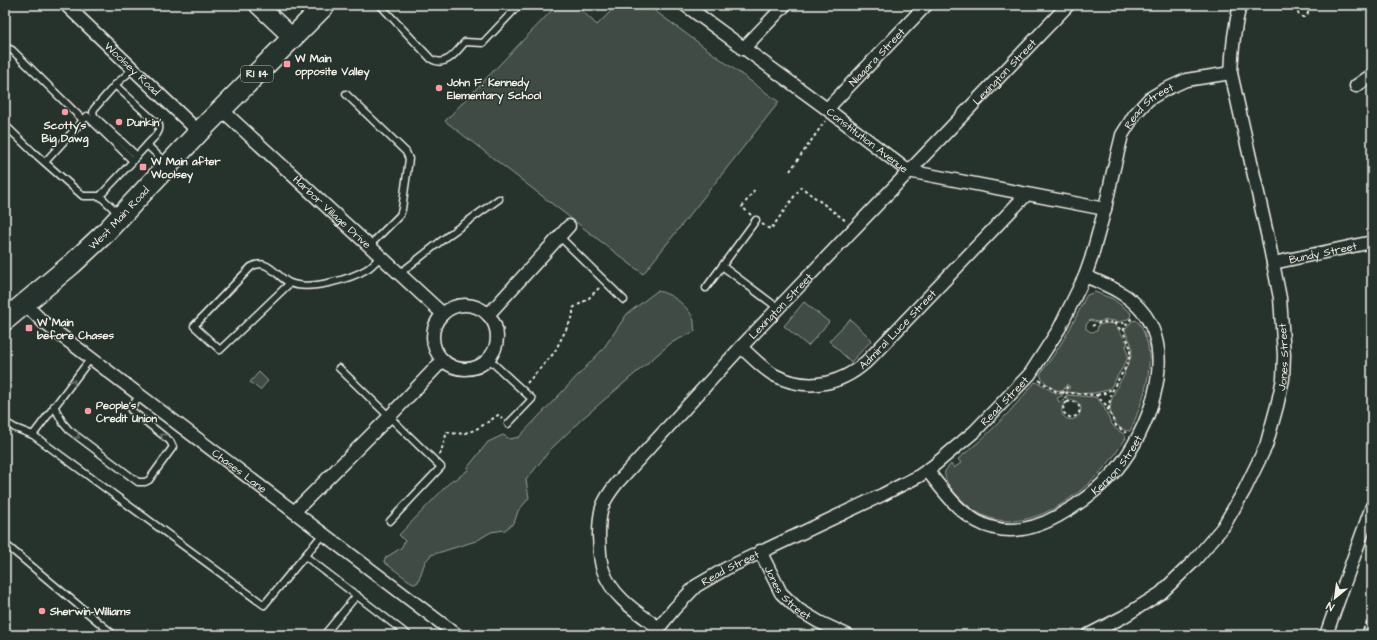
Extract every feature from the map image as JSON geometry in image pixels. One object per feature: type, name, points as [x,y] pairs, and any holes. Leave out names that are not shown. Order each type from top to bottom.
[{"type":"highway","name":"West Main Road","points":[[5,320],[72,264],[104,234],[199,132],[325,5]]},
{"type":"main road","points":[[258,5],[293,38]]},
{"type":"street","name":"Woolsey Road","points":[[66,5],[199,132]]},
{"type":"street","name":"Constitution Avenue","points":[[685,5],[908,171],[1105,209]]},
{"type":"street","points":[[744,48],[785,5]]},
{"type":"street","name":"Niagara Street","points":[[829,111],[926,5]]},
{"type":"street","name":"Lexington Street","points":[[656,631],[629,606],[613,588],[603,570],[600,554],[599,515],[608,496],[617,483],[741,347],[1068,5]]},
{"type":"street","name":"Jones Street","points":[[1088,635],[1123,617],[1161,593],[1194,561],[1223,527],[1244,491],[1266,446],[1283,379],[1284,355],[1280,298],[1231,74],[1235,24],[1240,5]]},
{"type":"street","name":"Read Street","points":[[656,631],[696,586],[727,568],[882,495],[927,470],[975,431],[1030,374],[1059,329],[1085,276],[1105,209],[1122,136],[1135,114],[1149,99],[1186,80],[1231,74]]},
{"type":"street","points":[[1356,86],[1372,75]]},
{"type":"street","name":"Harbor Village Drive","points":[[222,110],[443,314]]},
{"type":"street","name":"Admiral Luce Street","points":[[741,347],[773,374],[791,381],[804,384],[823,384],[841,379],[851,374],[866,362],[1028,194]]},
{"type":"street","points":[[488,314],[569,226]]},
{"type":"street","name":"Bundy Street","points":[[1273,263],[1372,242]]},
{"type":"street","name":"Kennon Street","points":[[927,470],[951,500],[972,518],[984,525],[994,528],[1021,530],[1035,527],[1071,509],[1102,484],[1117,468],[1136,439],[1145,420],[1154,394],[1159,359],[1158,347],[1150,323],[1141,310],[1126,296],[1109,286],[1085,276]]},
{"type":"street","name":"Chases Lane","points":[[25,304],[43,322],[457,635]]},
{"type":"street","points":[[465,305],[474,306],[488,314],[493,321],[497,336],[496,344],[489,358],[477,366],[463,368],[449,364],[443,360],[435,348],[433,333],[438,320],[443,314],[457,306],[465,305]]},
{"type":"street","points":[[294,512],[389,417],[443,360]]},
{"type":"street","points":[[1326,635],[1372,506]]},
{"type":"street","name":"Jones Street","points":[[760,552],[781,593],[799,610],[819,622],[848,635]]},
{"type":"lane","points":[[380,5],[431,59],[441,63],[446,61],[465,42],[483,43],[519,5]]},
{"type":"lane","points":[[5,48],[12,50],[83,120]]},
{"type":"lane","points":[[133,69],[115,85],[94,109],[93,113],[95,117],[135,158]]},
{"type":"lane","points":[[100,196],[159,132],[160,129],[159,125],[115,85]]},
{"type":"lane","points":[[346,94],[406,152],[409,159],[400,215],[369,246]]},
{"type":"lane","points":[[44,162],[86,116],[135,158]]},
{"type":"lane","points":[[5,125],[83,196],[100,196],[121,215]]},
{"type":"lane","points":[[147,145],[168,165]]},
{"type":"lane","points":[[399,274],[450,234],[499,199]]},
{"type":"lane","points":[[706,288],[756,220]]},
{"type":"lane","points":[[560,237],[624,300]]},
{"type":"lane","points":[[290,283],[220,350],[194,326],[251,267],[256,264],[260,263],[266,265],[290,283],[311,285],[340,280],[354,275],[368,268],[381,256]]},
{"type":"lane","points":[[722,266],[778,308]]},
{"type":"lane","points":[[33,435],[91,358]]},
{"type":"lane","points":[[489,358],[532,400],[508,424]]},
{"type":"lane","points":[[338,368],[441,467],[390,521]]},
{"type":"lane","points":[[54,406],[63,423],[69,430],[138,482],[142,483],[149,480],[172,447],[170,441],[131,410],[132,406],[140,395]]},
{"type":"lane","points":[[5,422],[15,428],[33,435],[264,605],[324,534]]},
{"type":"lane","points":[[5,544],[114,635]]},
{"type":"lane","points":[[306,556],[408,635]]},
{"type":"lane","points":[[324,635],[357,595]]},
{"type":"path","points":[[1293,5],[1299,9]]},
{"type":"path","points":[[1307,6],[1308,13],[1304,17],[1299,15],[1299,9],[1307,6]]},
{"type":"path","points":[[790,171],[829,111]]},
{"type":"path","points":[[755,189],[742,207],[756,220],[768,228],[771,229],[801,187],[855,227]]},
{"type":"path","points":[[521,389],[554,353],[573,316],[573,308],[588,299],[606,281]]},
{"type":"path","points":[[1123,332],[1126,324],[1141,310]]},
{"type":"path","points":[[1092,326],[1103,322],[1126,324]]},
{"type":"path","points":[[1108,411],[1114,388],[1127,364],[1130,354],[1130,347],[1123,332],[1114,323]]},
{"type":"path","points":[[1030,374],[1053,390],[1063,393],[1096,395],[1105,393],[1114,388]]},
{"type":"path","points":[[1063,393],[1068,386]]},
{"type":"path","points":[[1063,393],[1067,402]]},
{"type":"path","points":[[1096,395],[1106,404],[1116,426],[1136,439]]},
{"type":"path","points":[[1073,401],[1079,406],[1080,410],[1075,417],[1069,418],[1064,414],[1063,406],[1067,402],[1073,401]]},
{"type":"path","points":[[438,464],[447,432],[460,434],[468,433],[476,430],[498,415],[508,424]]},
{"type":"path","points":[[1360,635],[1372,613]]},
{"type":"shaded area","points":[[557,5],[576,5],[597,25],[617,5],[647,5],[779,102],[643,274],[445,121]]},
{"type":"shaded area","points":[[657,291],[674,298],[684,306],[692,316],[695,331],[671,343],[583,418],[551,449],[526,480],[529,498],[518,511],[514,523],[505,530],[491,532],[476,541],[431,555],[425,562],[418,582],[415,584],[384,562],[385,558],[401,548],[405,541],[399,535],[453,479],[455,480],[468,470],[468,467],[488,442],[503,435],[510,439],[519,437],[603,349],[627,314]]},
{"type":"shaded area","points":[[1095,292],[1113,299],[1131,313],[1130,318],[1120,322],[1108,320],[1097,322],[1090,320],[1086,325],[1086,329],[1091,332],[1097,331],[1098,325],[1107,323],[1114,324],[1128,344],[1126,345],[1128,354],[1127,360],[1111,387],[1106,390],[1095,393],[1066,392],[1070,387],[1067,384],[1063,391],[1056,390],[1042,379],[1040,374],[1065,338],[1087,295]]},
{"type":"shaded area","points":[[804,302],[829,322],[808,346],[784,326]]},
{"type":"shaded area","points":[[850,319],[872,340],[851,362],[829,341]]},
{"type":"shaded area","points":[[1136,320],[1144,333],[1148,345],[1149,370],[1140,408],[1130,431],[1128,431],[1122,429],[1116,424],[1110,411],[1112,398],[1125,374],[1124,373],[1132,353],[1131,345],[1125,329],[1132,321]]},
{"type":"shaded area","points":[[259,372],[268,381],[260,390],[250,382]]},
{"type":"shaded area","points":[[1035,382],[1058,394],[1062,394],[1062,396],[1057,398],[1059,402],[1064,400],[1062,412],[1064,417],[1067,419],[1077,418],[1081,409],[1078,403],[1073,400],[1068,400],[1066,395],[1095,397],[1102,404],[1114,427],[1124,434],[1126,438],[1110,461],[1090,482],[1074,496],[1056,507],[1038,516],[1018,520],[999,520],[981,514],[963,501],[954,491],[946,479],[945,471],[951,464],[954,468],[961,463],[958,459],[999,423]]},
{"type":"place","name":"W Main opposite Valley","points":[[287,64]]},
{"type":"place","name":"John F. Kennedy Elementary School","points":[[439,88]]},
{"type":"place","name":"Scotty's Big Dawg","points":[[65,112]]},
{"type":"place","name":"Dunkin'","points":[[119,122]]},
{"type":"place","name":"W Main after Woolsey","points":[[143,167]]},
{"type":"place","name":"W Main before Chases","points":[[29,328]]},
{"type":"place","name":"People's Credit Union","points":[[88,411]]},
{"type":"place","name":"Sherwin-Williams","points":[[42,611]]}]
